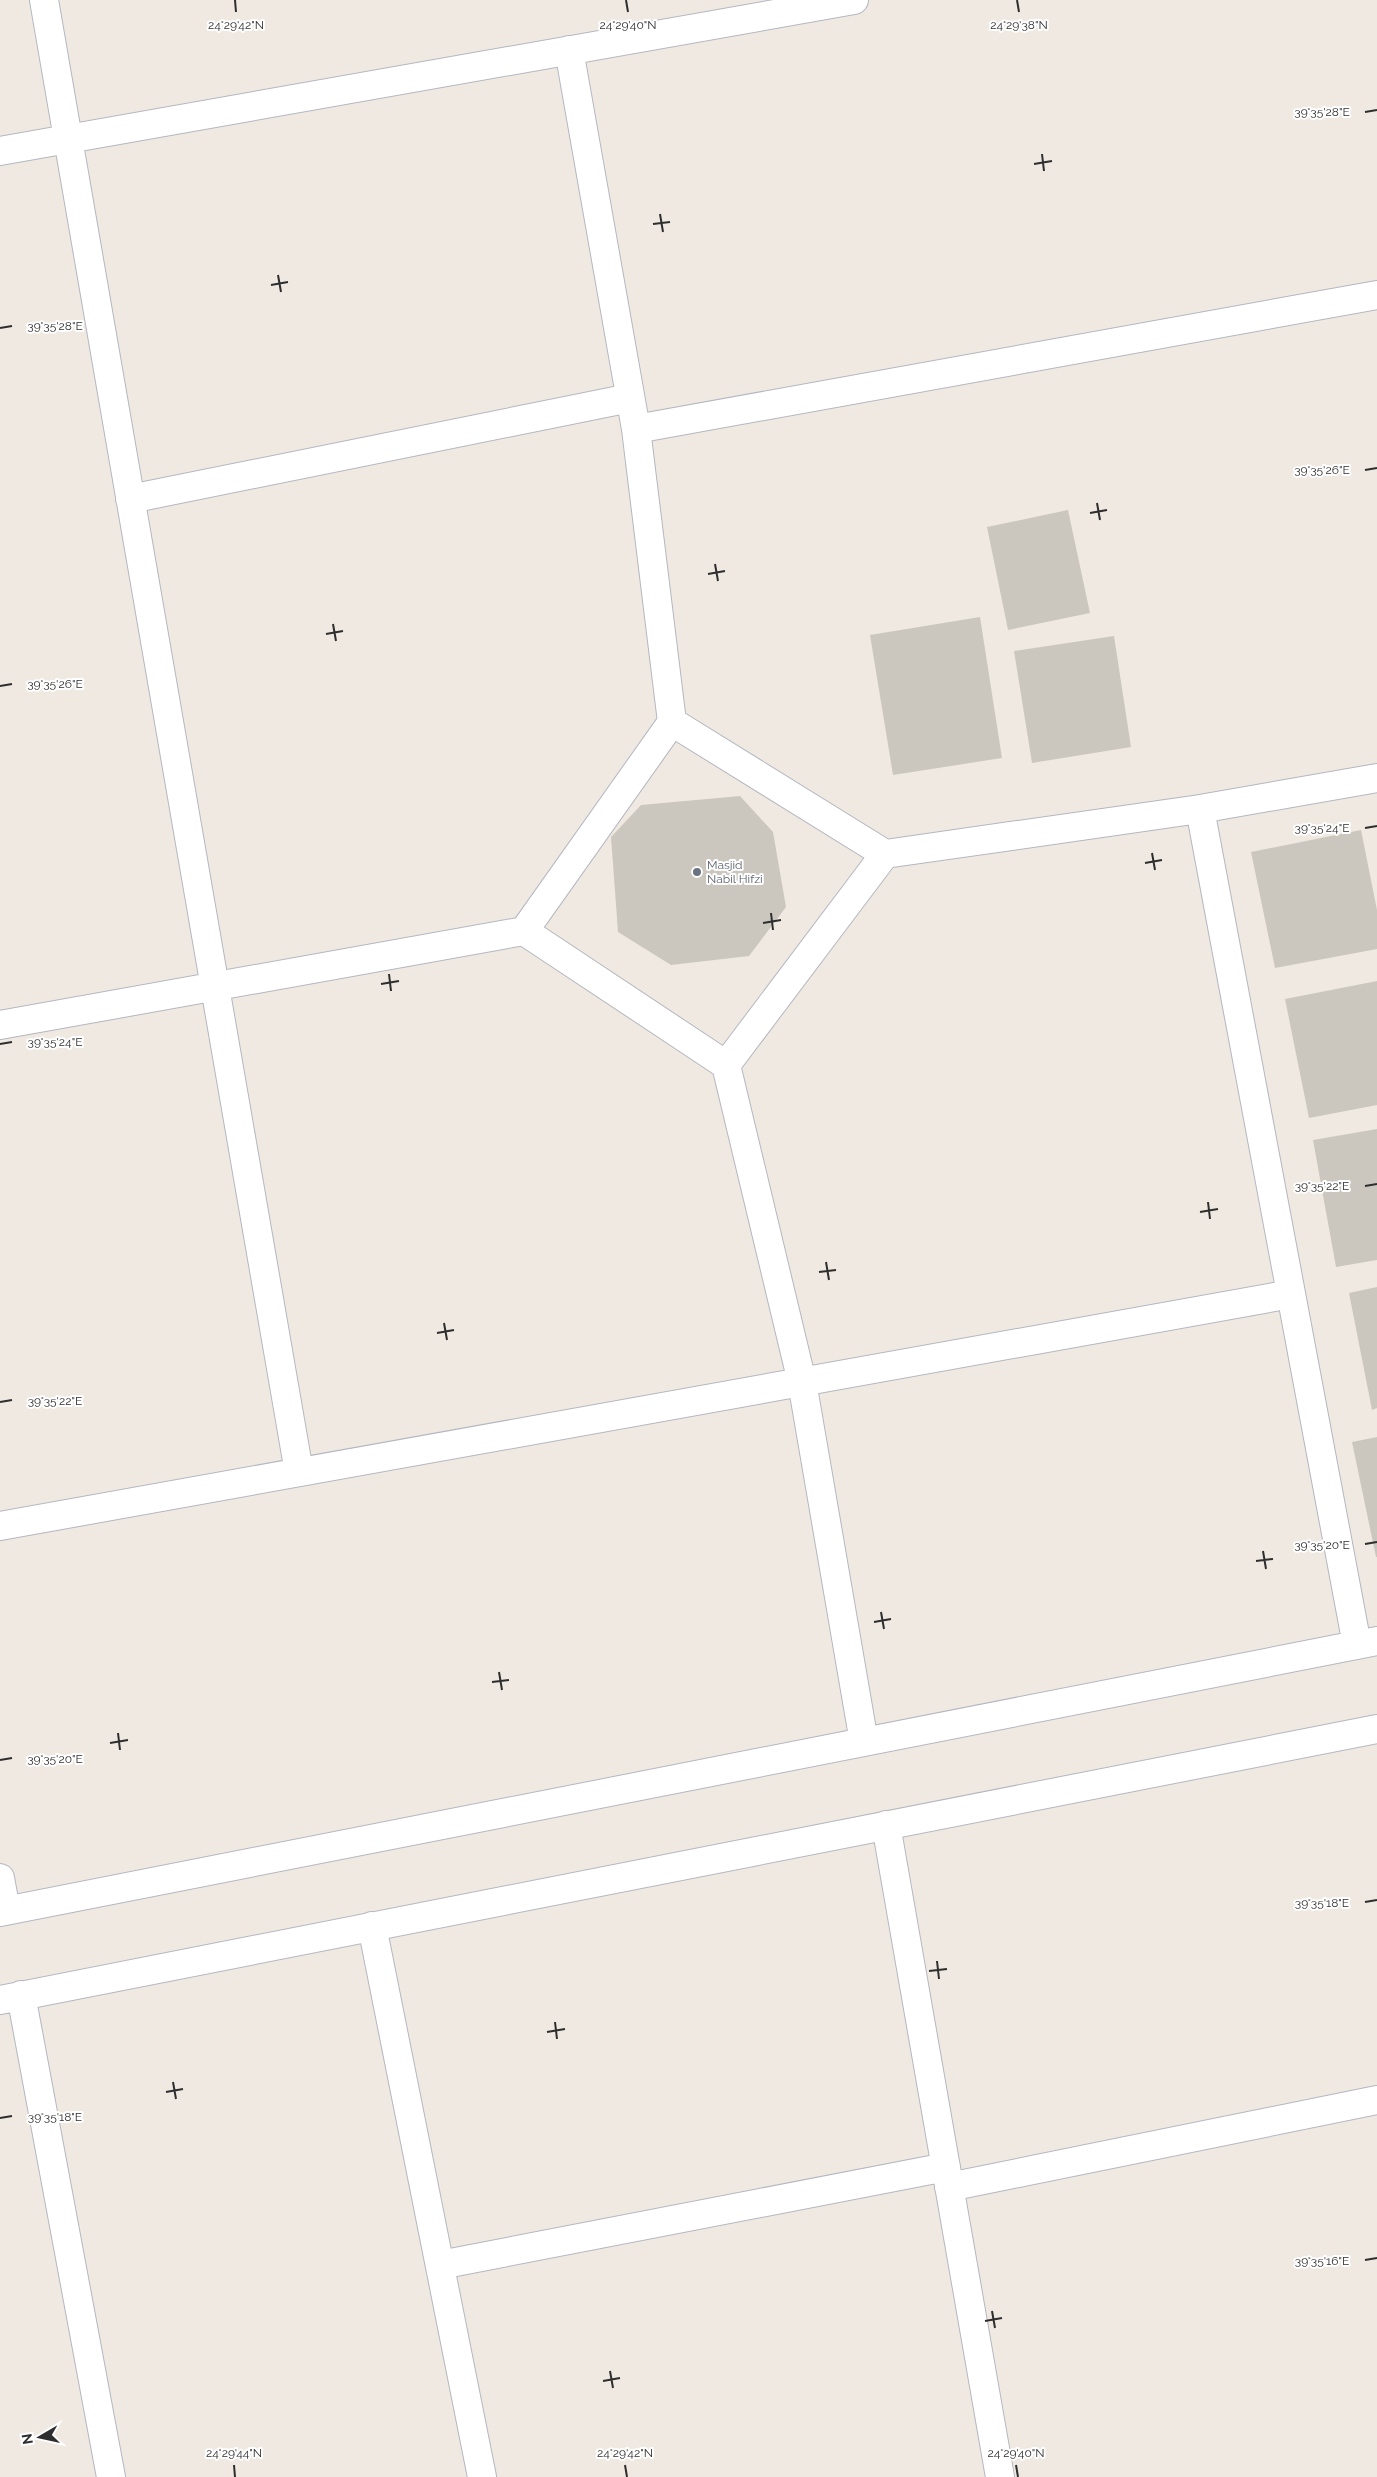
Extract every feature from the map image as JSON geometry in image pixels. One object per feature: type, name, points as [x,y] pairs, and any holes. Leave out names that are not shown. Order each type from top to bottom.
[{"type":"street","points":[[44,0],[299,1472]]},
{"type":"street","points":[[0,151],[854,0]]},
{"type":"street","points":[[524,931],[672,722],[636,430],[569,50]]},
{"type":"street","points":[[636,430],[1377,294]]},
{"type":"street","points":[[130,499],[630,398]]},
{"type":"street","points":[[672,722],[885,854],[1200,810],[1377,778]]},
{"type":"street","points":[[0,1878],[3,1911],[1367,1643],[1290,1294],[1200,810]]},
{"type":"street","points":[[726,1065],[885,854]]},
{"type":"street","points":[[0,1025],[524,931],[726,1065],[802,1382],[864,1742]]},
{"type":"street","points":[[0,1526],[1290,1294]]},
{"type":"street","points":[[111,2477],[11,1997],[1377,1729]]},
{"type":"street","points":[[886,1826],[1000,2477]]},
{"type":"street","points":[[372,1926],[482,2477]]},
{"type":"street","points":[[440,2265],[1377,2100]]},
{"type":"building","points":[[1068,510],[1090,613],[1008,630],[987,527]]},
{"type":"building","points":[[980,617],[1002,758],[893,775],[870,635]]},
{"type":"building","points":[[1114,636],[1131,747],[1032,763],[1014,651]]},
{"type":"building","name":"Masjid Nabil Hifzi","points":[[740,796],[773,832],[786,907],[749,956],[671,965],[618,932],[611,837],[641,805]]},
{"type":"building","points":[[1361,830],[1377,910],[1377,949],[1275,968],[1251,852]]},
{"type":"building","points":[[1377,981],[1377,1105],[1309,1118],[1285,999]]},
{"type":"building","points":[[1377,1129],[1377,1260],[1336,1267],[1313,1140]]},
{"type":"building","points":[[1377,1287],[1377,1408],[1372,1410],[1349,1293]]},
{"type":"building","points":[[1377,1437],[1377,1557],[1376,1557],[1352,1442]]},
{"type":"place","name":"Masjid Nabil Hifzi","points":[[697,872]]}]
